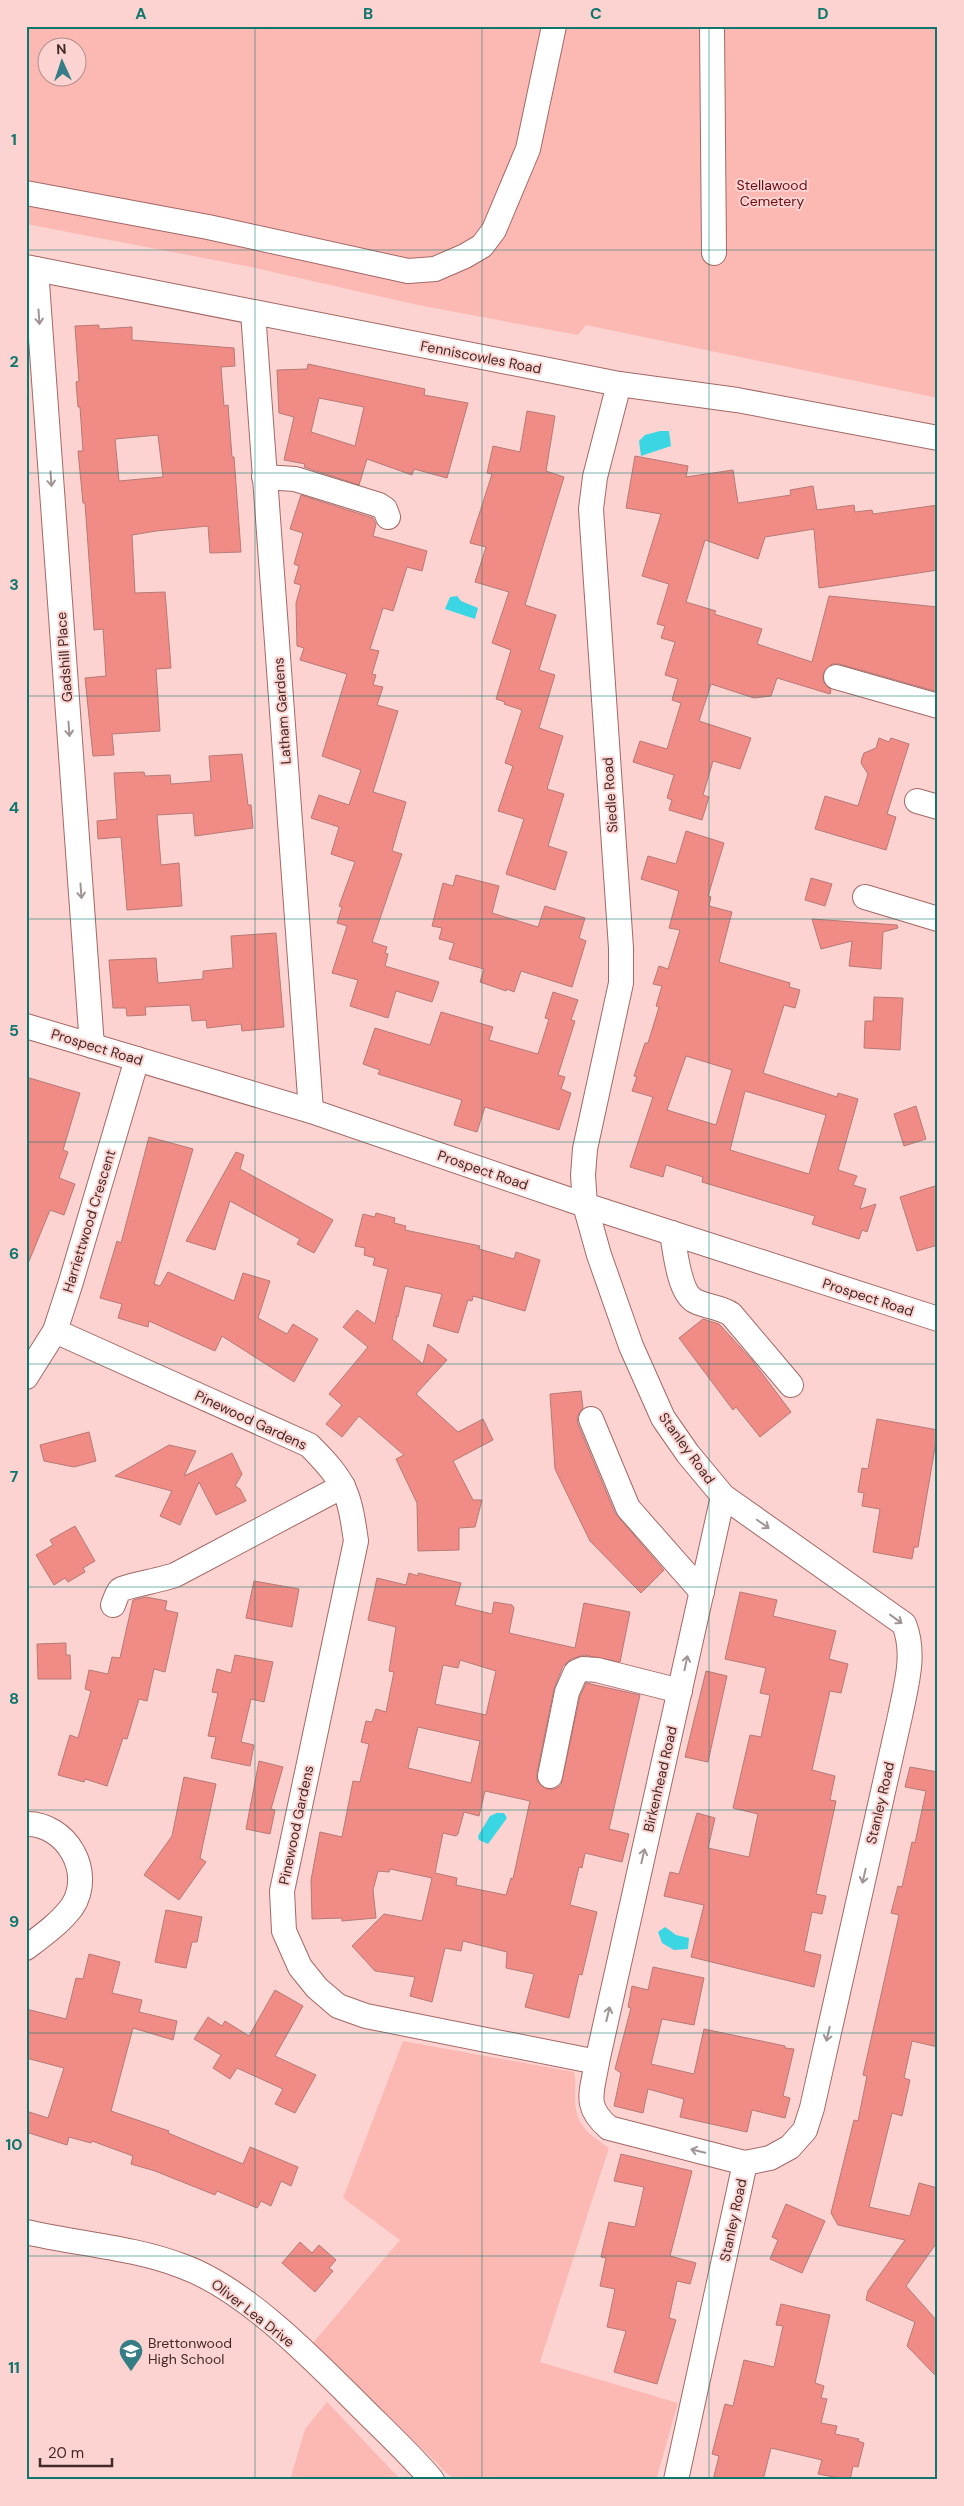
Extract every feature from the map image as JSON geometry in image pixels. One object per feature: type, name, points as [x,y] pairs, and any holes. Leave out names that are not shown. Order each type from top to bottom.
[{"type":"street","points":[[26,193],[208,227],[408,271],[435,269],[466,256],[482,246],[494,230],[528,149],[554,26]]},
{"type":"street","points":[[712,26],[714,253]]},
{"type":"street","name":"Fenniscowles Road","points":[[31,268],[619,384],[737,400],[938,438]]},
{"type":"street","name":"Gadshill Place","points":[[31,268],[92,1046]]},
{"type":"street","name":"Latham Gardens","points":[[253,312],[311,1111]]},
{"type":"street","name":"Siedle Road","points":[[585,1205],[583,1175],[585,1149],[621,983],[622,948],[591,509],[595,476],[619,384]]},
{"type":"street","points":[[264,477],[295,479],[379,505],[385,509],[388,517]]},
{"type":"street","points":[[836,677],[938,706]]},
{"type":"street","points":[[865,897],[938,919]]},
{"type":"street","name":"Prospect Road","points":[[26,1026],[311,1111],[585,1205],[938,1320]]},
{"type":"street","name":"Harriettwood Crescent","points":[[26,1377],[34,1368],[54,1330],[70,1285],[137,1059]]},
{"type":"street","name":"Stanley Road","points":[[585,1205],[599,1254],[631,1346],[663,1418],[688,1454],[723,1496],[904,1624],[910,1641],[910,1659],[900,1716],[810,2116],[805,2130],[790,2147],[770,2158],[745,2163],[676,2480]]},
{"type":"street","points":[[672,1233],[686,1292],[693,1300],[723,1309],[731,1314],[791,1385]]},
{"type":"street","name":"Pinewood Gardens","points":[[54,1330],[309,1445],[336,1472],[351,1502],[356,1542],[282,1891],[284,1932],[300,1967],[317,1988],[338,2006],[366,2016],[597,2062]]},
{"type":"street","points":[[591,1419],[628,1508],[702,1592]]},
{"type":"street","points":[[113,1605],[119,1590],[124,1586],[149,1584],[175,1575],[343,1486]]},
{"type":"street","name":"Birkenhead Road","points":[[597,2062],[723,1496]]},
{"type":"street","points":[[550,1776],[567,1692],[576,1672],[583,1669],[597,1670],[680,1691]]},
{"type":"street","points":[[26,1824],[37,1824],[56,1832],[71,1847],[80,1869],[80,1886],[72,1906],[52,1928],[26,1948]]},
{"type":"street","points":[[597,2062],[591,2099],[595,2116],[609,2128],[745,2163]]},
{"type":"street","name":"Oliver Lea Drive","points":[[26,2232],[141,2253],[183,2266],[220,2284],[290,2339],[337,2383],[432,2480]]},
{"type":"green space","name":"Stellawood Cemetery","points":[[26,26],[938,26],[938,398],[586,325],[578,335],[418,305],[251,267],[26,224]]},
{"type":"green space","points":[[403,2041],[574,2072],[576,2106],[580,2121],[588,2132],[609,2148],[540,2362],[678,2403],[656,2480],[454,2480],[313,2343],[400,2240],[343,2198]]},
{"type":"green space","points":[[327,2402],[401,2480],[290,2480],[305,2429]]},
{"type":"water","points":[[669,431],[671,446],[641,456],[639,441],[645,435]]},
{"type":"water","points":[[457,596],[461,601],[478,608],[475,619],[445,609],[450,597]]},
{"type":"water","points":[[504,1813],[507,1818],[488,1844],[479,1840],[478,1836],[490,1816]]},
{"type":"water","points":[[665,1927],[676,1935],[689,1938],[688,1949],[674,1950],[662,1943],[658,1932]]},
{"type":"building","points":[[99,325],[99,329],[132,327],[132,340],[234,348],[235,366],[221,367],[224,406],[228,405],[232,457],[234,457],[241,552],[210,553],[208,526],[132,535],[135,593],[165,592],[171,668],[156,669],[160,731],[112,734],[114,755],[93,756],[85,678],[106,676],[103,629],[94,630],[85,503],[83,503],[78,451],[83,451],[76,382],[79,381],[75,326]],"holes":[[[158,435],[163,477],[119,481],[115,439]]]},
{"type":"building","points":[[308,364],[425,389],[424,395],[468,403],[447,478],[414,469],[412,475],[367,459],[359,485],[304,467],[305,464],[284,460],[294,417],[279,413],[277,370],[307,369]],"holes":[[[319,398],[364,407],[355,446],[311,432]]]},
{"type":"building","points":[[527,411],[555,416],[546,471],[564,477],[525,605],[556,615],[539,670],[555,675],[539,728],[563,736],[547,789],[564,794],[548,846],[567,852],[555,890],[506,874],[524,819],[498,811],[513,766],[505,763],[522,710],[496,699],[511,650],[492,643],[509,592],[475,582],[486,547],[470,543],[492,474],[487,473],[493,446],[520,452]]},
{"type":"building","points":[[635,456],[688,466],[686,477],[733,470],[738,503],[791,495],[790,490],[813,486],[817,510],[854,505],[855,512],[872,510],[873,514],[938,505],[938,570],[819,588],[814,529],[765,537],[758,559],[705,540],[686,602],[716,611],[714,614],[762,629],[757,644],[812,662],[829,596],[938,607],[938,692],[839,664],[832,664],[823,673],[823,681],[831,690],[830,694],[777,678],[771,696],[754,698],[711,684],[699,721],[751,738],[740,769],[713,761],[703,795],[709,797],[702,820],[669,810],[672,800],[667,798],[674,775],[633,762],[640,741],[667,749],[681,703],[672,700],[678,679],[665,675],[675,642],[661,638],[665,626],[657,624],[669,584],[642,576],[661,514],[626,508]]},
{"type":"building","points":[[301,495],[373,518],[376,524],[373,536],[427,551],[422,571],[407,567],[393,611],[383,608],[370,649],[379,651],[372,674],[376,675],[373,685],[383,687],[377,705],[398,711],[373,792],[406,802],[392,851],[402,854],[372,942],[387,947],[385,953],[388,954],[385,966],[439,982],[432,1002],[396,991],[388,1018],[350,1006],[358,980],[332,973],[347,926],[337,923],[342,907],[339,906],[355,862],[331,854],[339,827],[311,818],[319,795],[349,805],[361,770],[322,756],[347,674],[300,660],[304,648],[297,646],[296,603],[301,585],[294,583],[299,566],[294,564],[303,533],[290,529]]},
{"type":"building","points":[[879,738],[889,742],[891,738],[909,744],[887,814],[896,817],[886,850],[815,829],[825,796],[858,806],[868,774],[861,763],[862,758],[864,753],[876,748]]},
{"type":"building","points":[[242,754],[248,805],[251,805],[253,828],[195,836],[193,813],[157,815],[161,865],[179,863],[182,906],[127,910],[121,837],[98,839],[97,821],[117,819],[114,773],[144,772],[145,776],[170,775],[171,784],[211,781],[209,756]]},
{"type":"building","points":[[686,831],[724,843],[708,896],[711,897],[709,906],[732,912],[719,962],[790,983],[789,987],[800,990],[795,1008],[784,1005],[763,1073],[837,1097],[838,1093],[858,1099],[838,1170],[857,1176],[853,1185],[866,1189],[860,1209],[876,1204],[867,1232],[862,1230],[859,1239],[812,1224],[815,1216],[702,1182],[703,1177],[666,1165],[663,1177],[630,1167],[653,1097],[632,1091],[637,1077],[634,1076],[645,1043],[648,1043],[659,1007],[656,1006],[662,986],[653,984],[659,966],[668,969],[680,930],[669,928],[679,891],[641,879],[648,856],[676,864]],"holes":[[[686,1056],[732,1070],[716,1125],[667,1110]],[[745,1091],[826,1115],[809,1174],[730,1150]]]},
{"type":"building","points":[[456,875],[499,886],[492,913],[538,927],[545,906],[585,918],[579,938],[586,941],[572,987],[521,971],[514,992],[507,989],[506,991],[480,982],[484,969],[449,959],[454,943],[439,939],[442,928],[432,926],[443,883],[453,886]]},
{"type":"building","points":[[811,878],[832,884],[825,906],[805,900]]},
{"type":"building","points":[[812,919],[897,925],[898,928],[883,932],[881,969],[849,966],[852,941],[821,949]]},
{"type":"building","points":[[276,933],[284,1027],[242,1031],[241,1024],[207,1028],[206,1020],[192,1021],[190,1005],[145,1007],[146,1015],[127,1016],[126,1008],[113,1008],[109,960],[156,958],[158,983],[203,979],[203,971],[233,968],[231,936]]},
{"type":"building","points":[[553,992],[578,1000],[571,1020],[575,1021],[558,1075],[565,1077],[561,1089],[571,1093],[559,1130],[485,1107],[477,1132],[454,1125],[462,1100],[378,1074],[380,1070],[363,1064],[375,1028],[430,1045],[441,1012],[493,1027],[489,1040],[538,1054],[549,1019],[545,1018]]},
{"type":"building","points":[[874,997],[903,998],[900,1050],[864,1048],[865,1021],[873,1021]]},
{"type":"building","points":[[26,1077],[80,1093],[63,1150],[68,1152],[59,1178],[75,1184],[64,1215],[50,1210],[27,1266]]},
{"type":"building","points":[[916,1106],[926,1139],[904,1146],[894,1114]]},
{"type":"building","points":[[149,1137],[193,1149],[154,1284],[160,1286],[168,1272],[234,1301],[243,1273],[270,1281],[258,1318],[287,1334],[293,1324],[318,1339],[294,1382],[222,1336],[215,1351],[149,1321],[148,1327],[118,1318],[122,1304],[100,1298],[117,1241],[121,1243]]},
{"type":"building","points":[[236,1152],[244,1155],[240,1169],[333,1220],[314,1253],[297,1244],[300,1239],[230,1201],[215,1250],[186,1241]]},
{"type":"building","points":[[938,1185],[938,1245],[917,1251],[900,1197]]},
{"type":"building","points":[[376,1213],[395,1218],[394,1223],[406,1226],[405,1230],[480,1246],[479,1249],[514,1259],[516,1252],[540,1260],[525,1311],[473,1296],[472,1301],[468,1300],[458,1333],[433,1326],[442,1294],[405,1286],[398,1317],[395,1316],[397,1318],[392,1339],[423,1364],[428,1344],[447,1360],[416,1394],[458,1432],[483,1419],[493,1440],[453,1461],[473,1500],[482,1500],[475,1527],[459,1528],[459,1550],[418,1551],[417,1503],[396,1459],[404,1455],[359,1416],[342,1437],[326,1424],[342,1405],[329,1394],[368,1347],[343,1327],[357,1310],[375,1324],[388,1269],[373,1265],[375,1258],[364,1255],[365,1248],[355,1246],[363,1214],[375,1217]]},
{"type":"building","points":[[703,1319],[719,1324],[752,1360],[791,1412],[760,1437],[736,1407],[733,1410],[679,1338]]},
{"type":"building","points":[[581,1391],[583,1408],[577,1417],[578,1424],[615,1513],[664,1570],[641,1593],[590,1541],[555,1469],[550,1394]]},
{"type":"building","points":[[877,1419],[938,1430],[918,1547],[914,1547],[912,1559],[873,1552],[880,1509],[862,1506],[864,1493],[858,1492],[862,1468],[868,1469]]},
{"type":"building","points":[[89,1432],[96,1461],[74,1467],[44,1461],[40,1445]]},
{"type":"building","points":[[169,1445],[196,1451],[184,1476],[232,1453],[242,1474],[235,1486],[240,1489],[246,1501],[216,1515],[199,1482],[180,1525],[160,1516],[172,1491],[115,1476]]},
{"type":"building","points":[[75,1526],[95,1561],[83,1568],[85,1572],[68,1582],[65,1578],[54,1585],[36,1555],[53,1545],[50,1540]]},
{"type":"building","points":[[409,1573],[418,1576],[418,1573],[461,1583],[455,1605],[492,1614],[494,1602],[512,1605],[514,1608],[509,1633],[575,1648],[584,1603],[630,1612],[620,1662],[584,1655],[571,1659],[563,1666],[554,1689],[537,1773],[537,1781],[547,1789],[555,1789],[561,1785],[580,1696],[586,1683],[640,1695],[609,1829],[629,1834],[622,1862],[585,1853],[582,1868],[579,1867],[570,1905],[597,1912],[582,1975],[579,1974],[569,2018],[525,2007],[534,1974],[506,1968],[507,1952],[463,1941],[461,1951],[445,1948],[432,2002],[410,1996],[415,1977],[375,1971],[352,1946],[384,1914],[422,1921],[432,1878],[390,1869],[389,1872],[378,1871],[373,1890],[376,1918],[342,1921],[342,1918],[312,1919],[311,1880],[320,1832],[342,1837],[353,1781],[360,1782],[369,1744],[361,1742],[366,1721],[372,1722],[376,1709],[386,1712],[394,1672],[389,1671],[396,1627],[368,1620],[377,1578],[406,1585]],"holes":[[[460,1660],[496,1671],[486,1715],[435,1704],[443,1665],[458,1668]],[[418,1727],[480,1741],[471,1783],[408,1768]],[[485,1791],[530,1801],[513,1879],[511,1878],[506,1895],[456,1885],[457,1878],[435,1873],[443,1833],[456,1836],[464,1812],[479,1816]]]},
{"type":"building","points":[[254,1581],[299,1589],[292,1627],[246,1618]]},
{"type":"building","points":[[740,1592],[777,1600],[773,1616],[836,1631],[829,1659],[848,1664],[841,1693],[830,1691],[812,1770],[835,1776],[830,1800],[836,1801],[816,1894],[826,1896],[822,1914],[812,1912],[804,1951],[821,1955],[814,1987],[691,1957],[704,1905],[664,1896],[670,1872],[679,1874],[697,1813],[715,1818],[708,1848],[749,1857],[758,1814],[733,1808],[750,1735],[761,1737],[770,1695],[760,1693],[766,1668],[725,1659]]},
{"type":"building","points":[[146,1597],[167,1601],[165,1610],[178,1613],[165,1672],[154,1669],[147,1701],[139,1699],[127,1739],[123,1738],[107,1786],[85,1779],[84,1782],[58,1775],[70,1735],[78,1738],[91,1691],[85,1689],[89,1670],[108,1674],[112,1657],[120,1658],[133,1600]]},
{"type":"building","points":[[66,1643],[66,1655],[70,1655],[71,1679],[38,1679],[37,1644]]},
{"type":"building","points":[[235,1655],[273,1662],[264,1702],[251,1699],[241,1742],[254,1745],[250,1766],[211,1758],[216,1737],[208,1736],[218,1693],[212,1692],[217,1669],[231,1673]]},
{"type":"building","points":[[706,1671],[727,1676],[708,1762],[685,1757]]},
{"type":"building","points":[[259,1761],[283,1767],[271,1809],[275,1810],[270,1834],[246,1829]]},
{"type":"building","points":[[910,1767],[938,1772],[938,2047],[912,2041],[904,2078],[910,2080],[902,2116],[892,2113],[869,2207],[910,2216],[919,2183],[938,2188],[938,2241],[906,2286],[938,2322],[938,2378],[907,2346],[915,2322],[866,2300],[868,2291],[905,2240],[838,2225],[831,2213],[854,2120],[858,2121],[867,2076],[863,2075],[899,1915],[891,1913],[898,1886],[902,1887],[912,1842],[915,1843],[926,1791],[905,1787]]},
{"type":"building","points":[[184,1777],[216,1784],[200,1858],[206,1862],[179,1900],[144,1875],[172,1836]]},
{"type":"building","points":[[166,1910],[202,1917],[197,1942],[192,1942],[186,1968],[155,1962]]},
{"type":"building","points":[[89,1954],[120,1962],[112,1993],[142,2000],[139,2012],[177,2021],[173,2040],[133,2028],[111,2111],[169,2131],[168,2133],[243,2164],[250,2147],[298,2167],[291,2186],[281,2181],[271,2206],[261,2201],[257,2208],[217,2191],[215,2195],[155,2171],[131,2164],[133,2156],[92,2141],[91,2143],[69,2137],[67,2145],[26,2132],[26,2111],[48,2118],[64,2068],[26,2058],[26,2009],[66,2019],[76,1978],[83,1979]]},
{"type":"building","points":[[653,1967],[704,1978],[694,2025],[662,2019],[651,2064],[694,2074],[704,2029],[794,2049],[783,2096],[790,2098],[785,2118],[752,2110],[747,2132],[680,2117],[684,2099],[648,2089],[643,2113],[614,2106],[621,2073],[615,2069],[631,2008],[628,2007],[632,1986],[648,1990]]},
{"type":"building","points":[[275,1990],[303,2006],[275,2056],[316,2075],[295,2113],[275,2104],[283,2089],[237,2068],[230,2079],[213,2068],[221,2055],[194,2039],[208,2017],[222,2026],[225,2021],[249,2036]]},
{"type":"building","points":[[621,2154],[692,2171],[670,2256],[696,2263],[690,2284],[677,2281],[669,2318],[676,2320],[657,2384],[614,2372],[626,2331],[607,2327],[615,2289],[600,2286],[606,2258],[601,2257],[609,2222],[635,2227],[644,2187],[614,2181]]},
{"type":"building","points":[[786,2204],[825,2221],[802,2273],[770,2259],[778,2240],[772,2237]]},
{"type":"building","points":[[300,2242],[312,2253],[319,2245],[336,2260],[329,2268],[333,2271],[315,2292],[282,2263]]},
{"type":"building","points":[[781,2304],[830,2315],[815,2383],[824,2386],[821,2398],[827,2399],[821,2423],[837,2426],[835,2434],[859,2439],[858,2441],[864,2443],[858,2467],[853,2466],[850,2480],[818,2474],[822,2460],[771,2448],[763,2480],[713,2480],[719,2456],[712,2454],[725,2404],[733,2406],[744,2360],[774,2367],[783,2326],[776,2325]]},
{"type":"place","name":"Brettonwood High School","points":[[131,2372]]}]
